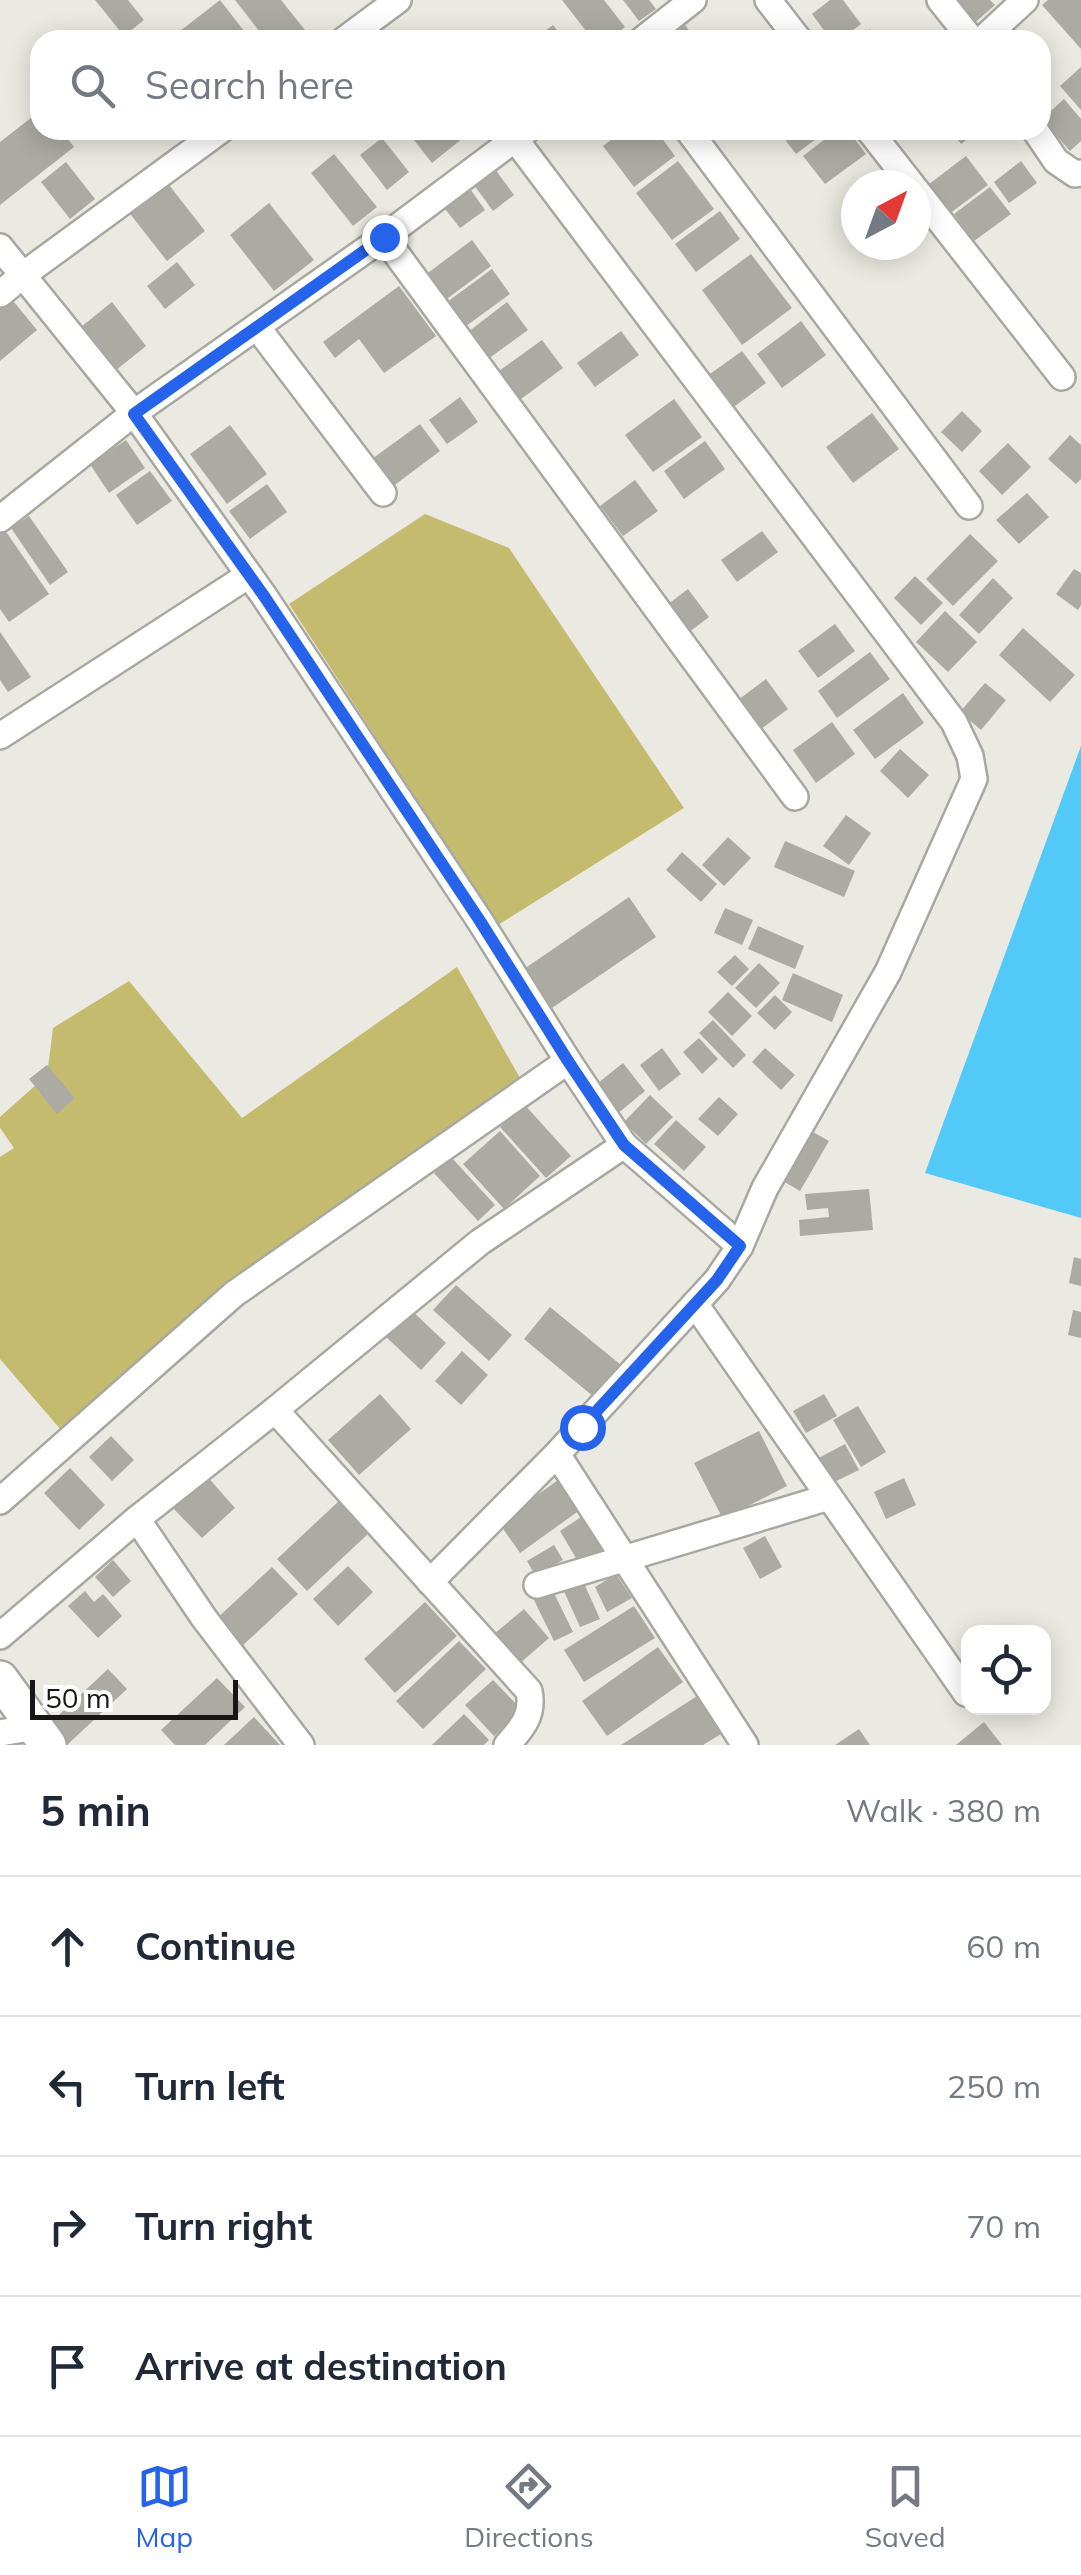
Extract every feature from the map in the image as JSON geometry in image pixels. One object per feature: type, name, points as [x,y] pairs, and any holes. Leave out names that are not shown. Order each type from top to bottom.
[{"type":"street","points":[[358,30],[398,0]]},
{"type":"street","points":[[655,30],[693,0]]},
{"type":"street","points":[[768,0],[791,30]]},
{"type":"street","points":[[940,0],[964,30]]},
{"type":"street","points":[[993,30],[1025,0]]},
{"type":"street","points":[[0,294],[207,140]]},
{"type":"street","points":[[0,519],[134,414],[514,140]]},
{"type":"street","points":[[430,1582],[556,1454],[717,1280],[740,1246],[765,1188],[888,972],[974,779],[970,756],[954,722],[525,140]]},
{"type":"street","points":[[695,140],[969,506]]},
{"type":"street","points":[[877,140],[901,170]]},
{"type":"street","points":[[1041,140],[1056,161],[1075,174],[1081,173]]},
{"type":"street","points":[[931,209],[1062,376]]},
{"type":"street","points":[[384,237],[795,797]]},
{"type":"street","points":[[0,247],[134,414],[248,575],[480,921],[624,1145],[740,1246]]},
{"type":"street","points":[[257,327],[383,492]]},
{"type":"street","points":[[0,736],[248,575]]},
{"type":"street","points":[[0,1501],[234,1294],[568,1061]]},
{"type":"street","points":[[0,1636],[137,1519],[480,1242],[624,1145]]},
{"type":"street","points":[[695,1304],[961,1687]]},
{"type":"street","points":[[276,1410],[528,1691],[532,1705],[526,1723],[507,1745]]},
{"type":"street","points":[[556,1454],[745,1745]]},
{"type":"street","points":[[537,1585],[829,1498]]},
{"type":"street","points":[[137,1519],[204,1618],[300,1745]]},
{"type":"street","points":[[0,1679],[42,1736]]},
{"type":"street","points":[[0,1733],[42,1736]]},
{"type":"shaded area","points":[[425,514],[509,548],[684,808],[498,925],[289,604]]},
{"type":"shaded area","points":[[457,967],[520,1078],[61,1430],[0,1359],[0,1157],[14,1148],[0,1128],[0,1117],[47,1075],[53,1028],[129,981],[242,1118]]},
{"type":"water","points":[[1081,746],[1081,1218],[925,1173]]},
{"type":"building","points":[[95,0],[128,0],[144,20],[132,30],[119,30]]},
{"type":"building","points":[[220,0],[243,30],[181,30]]},
{"type":"building","points":[[235,0],[281,0],[305,30],[258,30]]},
{"type":"building","points":[[562,0],[604,0],[625,27],[621,30],[585,30]]},
{"type":"building","points":[[623,0],[649,0],[656,9],[639,21]]},
{"type":"building","points":[[830,0],[843,0],[861,24],[853,30],[824,30],[812,14]]},
{"type":"building","points":[[948,0],[990,0],[995,5],[971,26]]},
{"type":"building","points":[[1048,0],[1081,0],[1081,49],[1042,5]]},
{"type":"building","points":[[680,18],[689,30],[664,30]]},
{"type":"building","points":[[1081,67],[1081,110],[1060,86]]},
{"type":"building","points":[[1064,99],[1081,119],[1081,141],[1070,151],[1051,129],[1051,111]]},
{"type":"building","points":[[30,119],[30,140],[69,140],[74,147],[0,205],[0,142]]},
{"type":"building","points":[[384,140],[409,172],[387,190],[360,155]]},
{"type":"building","points":[[414,140],[461,140],[432,163]]},
{"type":"building","points":[[611,140],[663,140],[675,156],[634,187],[603,146]]},
{"type":"building","points":[[785,140],[815,140],[796,154]]},
{"type":"building","points":[[824,140],[856,140],[866,154],[825,184],[803,156]]},
{"type":"building","points":[[334,154],[377,207],[353,226],[311,173]]},
{"type":"building","points":[[966,156],[988,185],[945,217],[931,198],[931,183]]},
{"type":"building","points":[[678,161],[714,209],[672,240],[636,193]]},
{"type":"building","points":[[1021,161],[1037,183],[1009,203],[994,182]]},
{"type":"building","points":[[66,162],[95,199],[70,219],[41,182]]},
{"type":"building","points":[[495,169],[514,195],[493,211],[474,185]]},
{"type":"building","points":[[162,176],[205,231],[167,261],[124,206]]},
{"type":"building","points":[[468,186],[485,210],[460,228],[442,205]]},
{"type":"building","points":[[990,187],[1011,214],[974,241],[954,214]]},
{"type":"building","points":[[269,203],[314,260],[274,291],[230,235]]},
{"type":"building","points":[[720,211],[740,239],[696,272],[675,244]]},
{"type":"building","points":[[472,240],[491,266],[444,301],[425,275]]},
{"type":"building","points":[[751,254],[792,308],[742,345],[702,290]]},
{"type":"building","points":[[177,262],[195,285],[165,309],[147,286]]},
{"type":"building","points":[[492,269],[510,294],[466,326],[447,302]]},
{"type":"building","points":[[399,286],[436,336],[384,373],[359,339],[335,358],[323,342]]},
{"type":"building","points":[[9,296],[37,330],[0,361],[0,304]]},
{"type":"building","points":[[112,302],[146,346],[115,371],[81,327]]},
{"type":"building","points":[[507,302],[528,330],[488,359],[468,332]]},
{"type":"building","points":[[801,321],[826,355],[782,388],[757,354]]},
{"type":"building","points":[[621,331],[639,355],[595,387],[577,363]]},
{"type":"building","points":[[542,340],[563,368],[517,402],[496,373]]},
{"type":"building","points":[[742,351],[766,383],[727,412],[703,379]]},
{"type":"building","points":[[460,397],[478,422],[447,444],[429,420]]},
{"type":"building","points":[[674,399],[702,437],[653,472],[625,435]]},
{"type":"building","points":[[962,411],[982,431],[962,452],[941,432]]},
{"type":"building","points":[[872,413],[899,449],[853,483],[826,447]]},
{"type":"building","points":[[420,424],[440,451],[392,487],[372,459]]},
{"type":"building","points":[[230,425],[267,474],[227,504],[190,454]]},
{"type":"building","points":[[1070,435],[1081,445],[1081,479],[1076,484],[1048,459]]},
{"type":"building","points":[[126,440],[145,468],[109,493],[90,464]]},
{"type":"building","points":[[705,441],[725,469],[684,499],[664,471]]},
{"type":"building","points":[[1008,443],[1031,467],[1002,495],[979,471]]},
{"type":"building","points":[[150,471],[172,501],[137,525],[116,495]]},
{"type":"building","points":[[635,480],[658,511],[623,536],[600,506]]},
{"type":"building","points":[[267,484],[287,512],[250,539],[229,511]]},
{"type":"building","points":[[1027,493],[1049,517],[1019,544],[996,520]]},
{"type":"building","points":[[29,516],[68,572],[50,585],[11,528]]},
{"type":"building","points":[[0,523],[49,594],[9,622],[0,609]]},
{"type":"building","points":[[762,531],[778,552],[737,582],[721,560]]},
{"type":"building","points":[[970,534],[998,561],[953,606],[926,579]]},
{"type":"building","points":[[1074,569],[1081,573],[1078,610],[1056,594]]},
{"type":"building","points":[[915,576],[943,603],[921,625],[894,598]]},
{"type":"building","points":[[993,578],[1013,598],[979,634],[959,615]]},
{"type":"building","points":[[688,589],[709,617],[688,633],[667,605]]},
{"type":"building","points":[[945,611],[977,642],[948,672],[916,642]]},
{"type":"building","points":[[835,624],[855,651],[818,678],[798,651]]},
{"type":"building","points":[[1023,628],[1075,675],[1050,702],[999,655]]},
{"type":"building","points":[[0,632],[31,677],[8,692],[0,680]]},
{"type":"building","points":[[870,652],[890,679],[837,718],[818,691]]},
{"type":"building","points":[[766,679],[788,709],[761,729],[738,700]]},
{"type":"building","points":[[985,683],[1006,700],[981,730],[960,712]]},
{"type":"building","points":[[903,693],[924,723],[875,759],[853,730]]},
{"type":"building","points":[[832,722],[855,754],[816,783],[793,750]]},
{"type":"building","points":[[900,749],[929,775],[908,798],[880,771]]},
{"type":"building","points":[[846,815],[871,833],[849,865],[823,846]]},
{"type":"building","points":[[728,837],[751,858],[724,886],[702,865]]},
{"type":"building","points":[[785,841],[855,871],[844,897],[774,867]]},
{"type":"building","points":[[682,852],[717,884],[701,902],[666,870]]},
{"type":"building","points":[[629,897],[656,937],[552,1008],[524,969]]},
{"type":"building","points":[[725,908],[753,920],[742,945],[714,933]]},
{"type":"building","points":[[758,926],[804,946],[795,969],[748,949]]},
{"type":"building","points":[[735,955],[749,969],[732,986],[717,972]]},
{"type":"building","points":[[759,963],[780,983],[756,1008],[735,988]]},
{"type":"building","points":[[793,973],[843,995],[832,1022],[782,1000]]},
{"type":"building","points":[[728,992],[752,1016],[732,1036],[708,1012]]},
{"type":"building","points":[[775,995],[792,1012],[775,1030],[757,1013]]},
{"type":"building","points":[[713,1020],[746,1055],[733,1068],[699,1033]]},
{"type":"building","points":[[699,1038],[718,1059],[702,1074],[683,1052]]},
{"type":"building","points":[[662,1048],[681,1074],[659,1091],[640,1065]]},
{"type":"building","points":[[765,1048],[795,1075],[781,1090],[752,1062]]},
{"type":"building","points":[[623,1063],[645,1091],[616,1115],[593,1087]]},
{"type":"building","points":[[47,1065],[75,1098],[57,1114],[29,1079]]},
{"type":"building","points":[[650,1095],[673,1117],[646,1144],[624,1122]]},
{"type":"building","points":[[719,1097],[738,1114],[718,1136],[698,1119]]},
{"type":"building","points":[[524,1104],[571,1156],[546,1178],[500,1127]]},
{"type":"building","points":[[676,1120],[706,1147],[684,1171],[654,1144]]},
{"type":"building","points":[[804,1127],[829,1141],[800,1191],[776,1177]]},
{"type":"building","points":[[500,1131],[540,1176],[504,1209],[463,1164]]},
{"type":"building","points":[[452,1158],[495,1205],[478,1221],[434,1173]]},
{"type":"building","points":[[869,1189],[873,1230],[800,1236],[799,1220],[829,1217],[828,1208],[807,1210],[805,1194]]},
{"type":"building","points":[[1074,1257],[1081,1259],[1081,1286],[1069,1283]]},
{"type":"building","points":[[456,1285],[512,1335],[489,1361],[433,1310]]},
{"type":"building","points":[[408,1307],[446,1343],[421,1370],[383,1334]]},
{"type":"building","points":[[550,1307],[621,1365],[594,1397],[524,1339]]},
{"type":"building","points":[[1073,1310],[1081,1312],[1081,1338],[1068,1335]]},
{"type":"building","points":[[462,1351],[488,1375],[461,1405],[435,1381]]},
{"type":"building","points":[[380,1394],[411,1429],[359,1475],[328,1440]]},
{"type":"building","points":[[824,1394],[837,1416],[806,1433],[793,1411]]},
{"type":"building","points":[[858,1406],[886,1452],[861,1467],[833,1420]]},
{"type":"building","points":[[759,1431],[787,1486],[723,1519],[694,1463]]},
{"type":"building","points":[[111,1436],[134,1460],[112,1481],[89,1457]]},
{"type":"building","points":[[845,1444],[859,1470],[826,1486],[813,1461]]},
{"type":"building","points":[[70,1468],[105,1505],[79,1530],[44,1493]]},
{"type":"building","points":[[204,1473],[235,1508],[202,1538],[170,1505]]},
{"type":"building","points":[[904,1478],[916,1505],[886,1519],[874,1492]]},
{"type":"building","points":[[558,1480],[580,1510],[520,1553],[499,1523]]},
{"type":"building","points":[[339,1501],[369,1533],[307,1591],[277,1559]]},
{"type":"building","points":[[584,1515],[606,1551],[580,1565],[560,1531]]},
{"type":"building","points":[[765,1536],[782,1567],[760,1579],[743,1548]]},
{"type":"building","points":[[554,1545],[563,1560],[535,1575],[527,1561]]},
{"type":"building","points":[[113,1560],[131,1581],[113,1597],[95,1577]]},
{"type":"building","points":[[348,1566],[373,1592],[338,1626],[313,1599]]},
{"type":"building","points":[[272,1567],[298,1594],[240,1648],[214,1621]]},
{"type":"building","points":[[616,1574],[632,1598],[607,1612],[595,1587]]},
{"type":"building","points":[[583,1581],[600,1619],[580,1627],[563,1589]]},
{"type":"building","points":[[552,1589],[573,1632],[554,1641],[533,1598]]},
{"type":"building","points":[[85,1591],[94,1602],[103,1594],[122,1616],[98,1638],[68,1606]]},
{"type":"building","points":[[425,1602],[457,1636],[395,1693],[364,1659]]},
{"type":"building","points":[[634,1606],[655,1638],[584,1682],[564,1650]]},
{"type":"building","points":[[524,1609],[549,1638],[519,1664],[494,1634]]},
{"type":"building","points":[[459,1641],[486,1669],[423,1729],[396,1701]]},
{"type":"building","points":[[658,1647],[683,1682],[607,1736],[582,1701]]},
{"type":"building","points":[[108,1669],[127,1689],[63,1745],[46,1727]]},
{"type":"building","points":[[217,1678],[245,1707],[205,1745],[175,1745],[161,1730]]},
{"type":"building","points":[[493,1680],[522,1710],[494,1736],[465,1705]]},
{"type":"building","points":[[697,1696],[721,1734],[703,1745],[621,1745]]},
{"type":"building","points":[[464,1714],[489,1740],[484,1745],[432,1745]]},
{"type":"building","points":[[254,1717],[280,1745],[224,1745]]},
{"type":"building","points":[[984,1722],[1002,1745],[956,1745]]},
{"type":"building","points":[[859,1729],[870,1745],[835,1745]]},
{"type":"route","points":[[384,237],[134,414],[264,596],[624,1145],[740,1246],[717,1280],[582,1427]]}]
